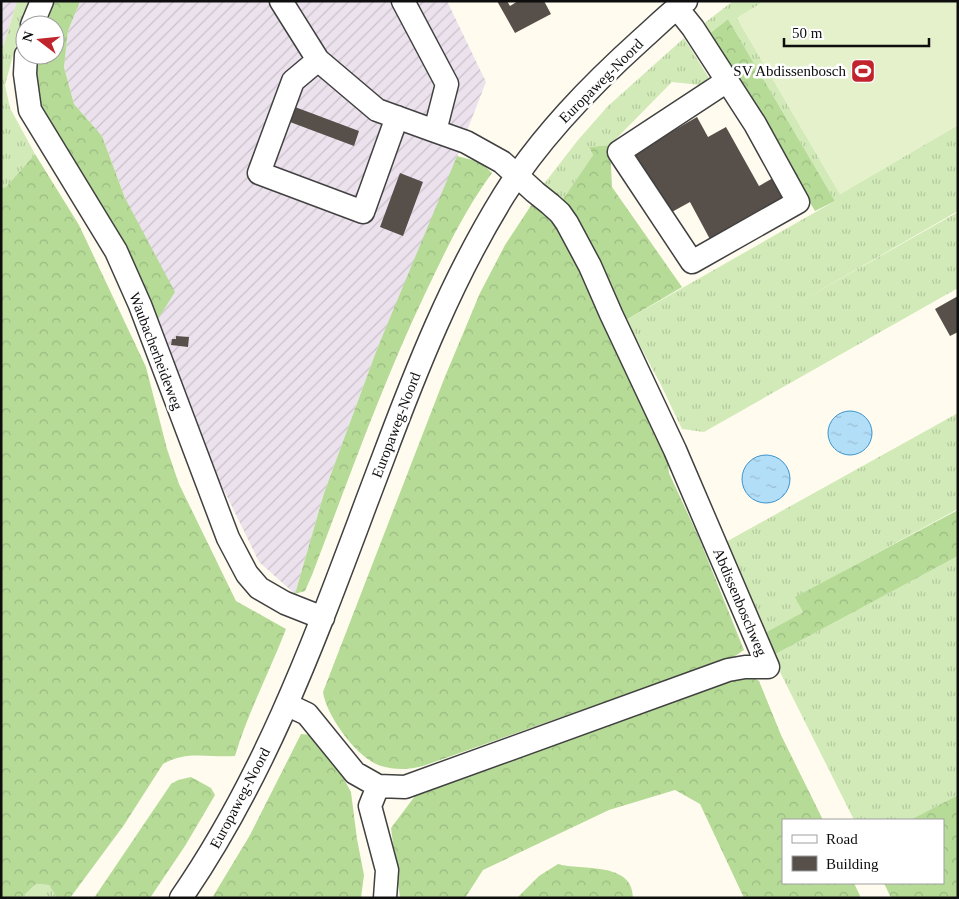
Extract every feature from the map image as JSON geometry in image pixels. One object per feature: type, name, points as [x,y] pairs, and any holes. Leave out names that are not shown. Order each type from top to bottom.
[{"type":"street","points":[[36,15],[42,1]]},
{"type":"street","points":[[281,1],[318,60],[377,110],[466,142],[510,169]]},
{"type":"street","points":[[403,1],[447,84],[435,131]]},
{"type":"street","points":[[681,5],[693,28],[755,124],[798,202],[692,262],[618,152],[727,81]]},
{"type":"street","name":"Europaweg-Noord","points":[[181,898],[233,816],[288,705],[422,356],[469,256],[504,195],[510,169],[542,143],[587,91],[681,5]]},
{"type":"street","points":[[318,60],[293,82],[258,173],[363,212],[397,117]]},
{"type":"street","name":"Waubacherheideweg","points":[[25,65],[30,110],[116,251],[140,305],[228,538],[247,574],[260,588],[285,603],[323,618]]},
{"type":"street","name":"Abdissenboschweg","points":[[288,705],[307,714],[355,773],[378,786],[404,787],[728,670],[745,667],[768,668],[675,450],[610,314],[590,266],[560,213],[510,169]]},
{"type":"street","points":[[378,786],[370,806],[387,870],[385,898]]},
{"type":"shaded area","points":[[1,1],[17,1],[1,54]]},
{"type":"shaded area","points":[[80,1],[447,1],[486,82],[434,216],[377,349],[324,493],[295,594],[259,562],[218,478],[156,322],[125,198],[102,136],[74,104],[64,67],[68,31]]},
{"type":"green space","points":[[17,1],[28,1],[24,15],[15,15],[15,48],[5,85],[10,108],[35,154],[6,187],[1,188],[1,54]]},
{"type":"green space","points":[[41,1],[80,1],[68,31],[65,58],[65,15],[41,15]]},
{"type":"green space","points":[[733,1],[765,1],[737,18],[840,194],[958,125],[958,211],[796,304],[958,212],[958,288],[704,432],[682,429],[626,320],[835,201],[728,19],[709,34],[702,25]]},
{"type":"green space","name":"SV Abdissenbosch","points":[[765,1],[958,1],[958,125],[840,194],[737,18]]},
{"type":"green space","points":[[728,19],[835,201],[815,211],[709,34]]},
{"type":"green space","points":[[684,38],[709,78],[700,85],[672,82],[610,145],[589,147],[593,155],[559,205],[540,189],[578,140],[608,106]]},
{"type":"green space","points":[[34,65],[64,65],[74,104],[102,136],[125,198],[175,292],[156,322],[127,253],[35,94]]},
{"type":"green space","points":[[610,145],[612,187],[682,287],[626,320],[559,205],[593,155],[589,147]]},
{"type":"green space","points":[[35,154],[79,225],[146,367],[167,449],[179,484],[236,601],[286,629],[246,724],[235,756],[189,756],[163,764],[124,825],[70,898],[57,898],[49,885],[36,884],[21,898],[1,898],[1,188],[6,187]]},
{"type":"green space","points":[[457,156],[480,162],[492,173],[463,218],[408,330],[379,399],[312,575],[305,591],[295,594],[324,493],[377,349]]},
{"type":"green space","points":[[532,204],[555,216],[666,444],[669,473],[699,538],[744,650],[735,656],[423,766],[402,769],[381,766],[362,755],[344,735],[330,712],[323,692],[444,379],[480,293],[505,245]]},
{"type":"green space","points":[[958,413],[958,509],[796,597],[803,612],[761,635],[724,543]]},
{"type":"green space","points":[[958,510],[958,556],[772,656],[761,635],[803,612],[795,597]]},
{"type":"green space","points":[[958,556],[958,795],[912,819],[854,819],[772,656]]},
{"type":"green space","points":[[750,676],[759,681],[781,735],[823,819],[782,819],[782,884],[854,884],[861,898],[744,898],[700,804],[675,790],[609,810],[483,870],[465,898],[400,898],[391,828],[418,792],[702,686]]},
{"type":"green space","points":[[301,734],[314,735],[339,770],[351,792],[364,875],[361,898],[212,898],[250,835]]},
{"type":"green space","points":[[191,777],[211,788],[215,795],[185,846],[150,898],[94,898],[171,784]]},
{"type":"green space","points":[[958,795],[958,898],[891,898],[884,884],[944,884],[944,819],[912,819]]},
{"type":"green space","points":[[558,864],[616,873],[625,878],[631,886],[633,898],[517,898],[539,876]]},
{"type":"green space","points":[[36,884],[49,885],[57,898],[21,898]]},
{"type":"water","points":[[854,411],[866,417],[871,424],[871,442],[866,449],[859,454],[846,455],[838,452],[831,445],[828,429],[831,421],[838,414]]},
{"type":"water","points":[[761,455],[771,455],[783,462],[790,474],[790,484],[783,496],[771,503],[761,503],[753,499],[746,492],[742,484],[742,474],[746,466],[753,459]]},
{"type":"building","points":[[497,1],[507,1],[510,6],[518,1],[544,1],[551,14],[515,33]]},
{"type":"building","points":[[295,107],[359,131],[354,146],[290,122]]},
{"type":"building","points":[[697,117],[708,137],[726,127],[759,186],[773,178],[786,202],[712,243],[690,202],[670,213],[656,187],[653,189],[634,154],[670,129],[671,132]]},
{"type":"building","points":[[400,173],[423,182],[403,236],[380,227]]},
{"type":"building","points":[[958,296],[958,332],[950,336],[935,309]]},
{"type":"building","points":[[176,336],[189,337],[188,347],[171,345],[172,339],[176,339]]},
{"type":"place","name":"SV Abdissenbosch","points":[[863,71]]}]
